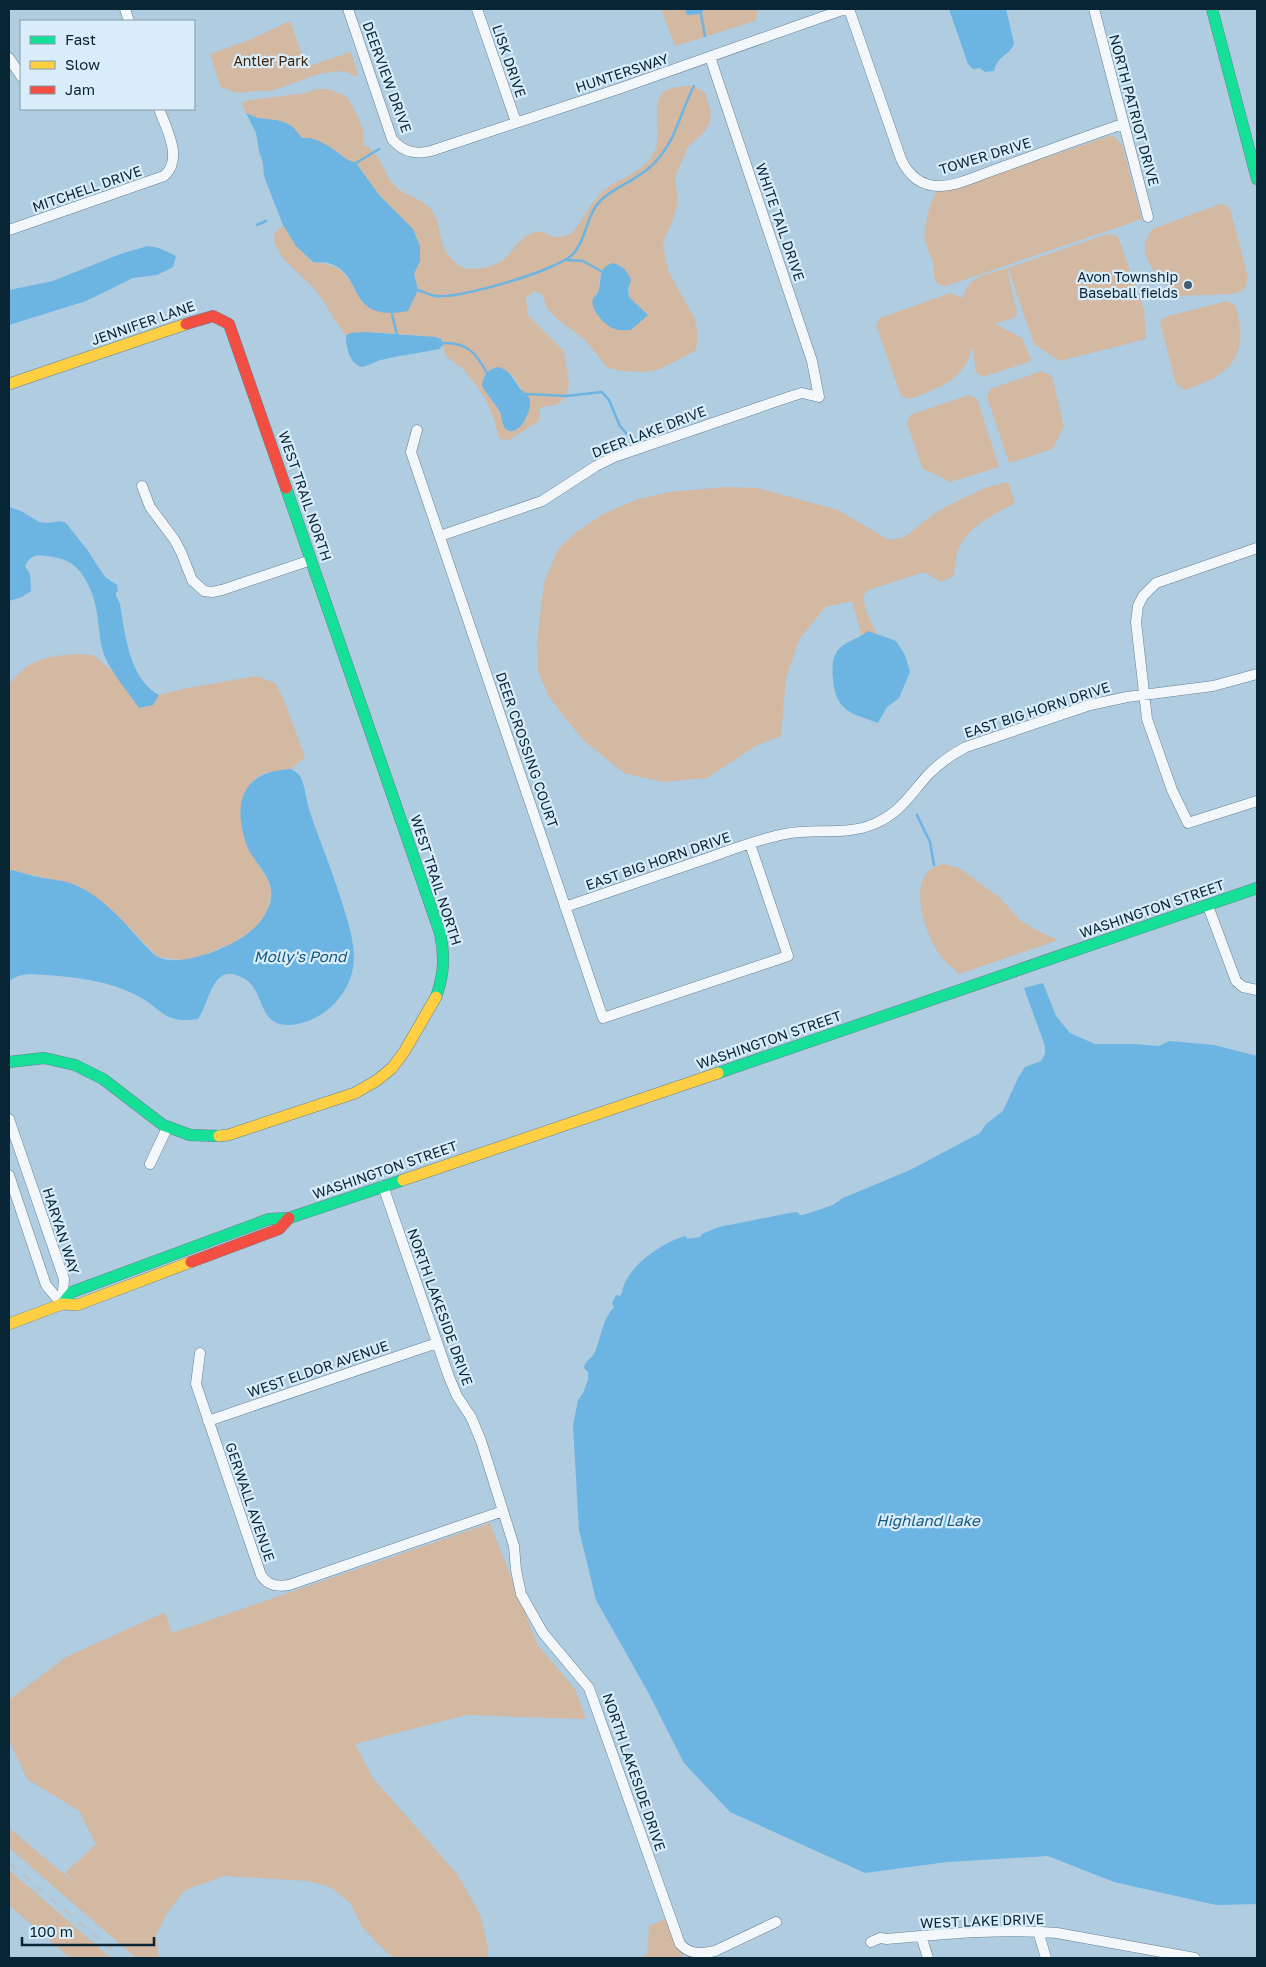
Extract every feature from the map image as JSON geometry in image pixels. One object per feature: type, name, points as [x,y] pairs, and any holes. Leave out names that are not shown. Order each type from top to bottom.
[{"type":"main road","points":[[1212,9],[1257,179]]},
{"type":"main road","name":"JENNIFER LANE","points":[[9,384],[213,316],[228,324],[259,408]]},
{"type":"main road","name":"WEST TRAIL NORTH","points":[[9,1062],[34,1057],[51,1058],[81,1066],[102,1077],[167,1128],[193,1136],[228,1135],[373,1085],[388,1073],[397,1062],[432,1007],[443,976],[444,948],[440,933],[259,408]]},
{"type":"main road","name":"WASHINGTON STREET","points":[[9,1324],[62,1304],[77,1305],[279,1229],[289,1218],[652,1096],[1257,888]]},
{"type":"street","name":"DEERVIEW DRIVE","points":[[348,9],[392,139],[406,151]]},
{"type":"street","name":"LISK DRIVE","points":[[477,9],[516,122]]},
{"type":"street","name":"HUNTERSWAY","points":[[406,151],[424,152],[710,57],[845,9]]},
{"type":"street","name":"TOWER DRIVE","points":[[849,9],[901,159],[906,170],[925,184],[939,186],[968,179],[1123,124]]},
{"type":"street","name":"NORTH PATRIOT DRIVE","points":[[1094,9],[1148,217]]},
{"type":"street","name":"WHITE TAIL DRIVE","points":[[710,57],[812,361],[819,397]]},
{"type":"street","points":[[9,58],[16,72],[20,75]]},
{"type":"street","name":"MITCHELL DRIVE","points":[[9,230],[160,179],[171,168],[174,161],[173,151],[159,110]]},
{"type":"street","name":"DEER LAKE DRIVE","points":[[440,536],[542,501],[596,466],[614,457],[802,393],[819,397]]},
{"type":"street","name":"DEER CROSSING COURT","points":[[417,430],[411,452],[603,1018],[788,956],[750,844]]},
{"type":"street","points":[[142,486],[150,507],[174,539],[181,552],[192,580],[204,591],[222,590],[311,560]]},
{"type":"street","points":[[1257,548],[1156,583],[1143,596],[1138,606],[1136,622],[1148,719],[1172,790],[1188,823],[1257,801]]},
{"type":"street","name":"EAST BIG HORN DRIVE","points":[[565,907],[750,844],[785,834],[806,831],[842,832],[874,824],[888,817],[902,806],[938,765],[966,747],[1090,705],[1213,686],[1257,674]]},
{"type":"street","points":[[1208,906],[1236,981],[1243,987],[1257,990]]},
{"type":"street","name":"HARYAN WAY","points":[[9,1119],[64,1279],[62,1304]]},
{"type":"street","points":[[150,1164],[167,1128]]},
{"type":"street","points":[[9,1175],[46,1285],[62,1304]]},
{"type":"street","name":"NORTH LAKESIDE DRIVE","points":[[383,1186],[437,1344],[457,1396],[471,1417],[481,1441],[514,1546],[521,1594],[543,1633],[589,1688],[680,1944],[692,1952],[706,1953],[776,1922]]},
{"type":"street","name":"WEST ELDOR AVENUE","points":[[208,1422],[437,1344]]},
{"type":"street","name":"GERWALL AVENUE","points":[[200,1353],[196,1384],[261,1575],[268,1584],[281,1587],[503,1511]]},
{"type":"street","points":[[1038,1931],[1046,1958]]},
{"type":"street","name":"WEST LAKE DRIVE","points":[[871,1942],[880,1938],[1038,1931],[1057,1932],[1161,1955],[1195,1958]]},
{"type":"street","points":[[921,1936],[928,1958]]},
{"type":"green space","points":[[661,9],[685,9],[687,15],[701,14],[704,9],[757,9],[758,13],[755,21],[675,46]]},
{"type":"green space","name":"Antler Park","points":[[290,21],[306,67],[351,52],[358,75],[354,76],[346,72],[336,71],[313,76],[268,91],[239,93],[221,88],[210,54],[249,40]]},
{"type":"green space","points":[[682,86],[694,86],[705,93],[711,112],[710,123],[704,132],[688,147],[675,177],[678,202],[672,223],[663,241],[669,273],[694,317],[697,330],[695,351],[660,369],[645,372],[608,368],[585,340],[557,319],[547,308],[543,296],[535,291],[526,297],[528,315],[564,351],[569,384],[566,396],[558,404],[540,408],[539,421],[509,440],[499,439],[494,419],[486,400],[462,368],[445,354],[441,339],[376,332],[346,335],[314,288],[284,260],[275,243],[274,234],[283,225],[296,246],[312,262],[332,266],[344,273],[362,302],[418,290],[414,274],[420,261],[396,212],[380,196],[356,163],[348,160],[330,147],[310,138],[302,138],[276,120],[258,118],[246,113],[242,104],[245,101],[306,93],[316,89],[327,89],[344,95],[348,98],[360,121],[363,131],[363,145],[369,148],[377,157],[395,186],[430,208],[437,220],[444,249],[448,255],[461,267],[477,269],[500,262],[527,235],[532,233],[543,232],[557,237],[571,234],[604,190],[639,169],[651,158],[657,143],[657,109],[661,95],[667,90]],"holes":[[[601,271],[629,283],[629,297],[647,315],[609,326],[593,307],[593,300],[598,292]],[[511,373],[527,398],[529,410],[522,425],[505,428],[501,414],[482,386]]]},
{"type":"green space","points":[[1114,136],[1122,145],[1142,219],[946,286],[938,284],[925,241],[925,230],[931,202],[936,192],[960,187],[1106,137]]},
{"type":"green space","points":[[1220,204],[1230,209],[1248,277],[1245,288],[1232,294],[1179,296],[1161,280],[1151,265],[1145,250],[1146,240],[1152,229]]},
{"type":"green space","points":[[1107,234],[1117,236],[1120,242],[1144,310],[1146,339],[1059,361],[1034,344],[1008,268]]},
{"type":"green space","points":[[1007,268],[1017,313],[1014,318],[995,324],[1022,338],[1031,359],[1029,362],[983,377],[976,372],[972,346],[964,367],[950,381],[910,399],[901,396],[876,325],[880,318],[950,293],[963,298],[965,290],[974,280]]},
{"type":"green space","points":[[1227,301],[1235,305],[1239,322],[1240,337],[1238,350],[1233,361],[1225,370],[1214,377],[1185,390],[1176,384],[1160,322],[1165,317]]},
{"type":"green space","points":[[1042,371],[1052,376],[1064,427],[1052,449],[1009,463],[987,397],[990,389]]},
{"type":"green space","points":[[969,395],[977,399],[999,467],[950,482],[922,468],[907,423],[910,415]]},
{"type":"green space","points":[[1008,482],[1015,503],[981,523],[966,536],[957,553],[954,576],[941,582],[924,572],[868,590],[863,596],[866,611],[877,635],[868,631],[862,637],[852,601],[825,607],[799,640],[786,678],[781,736],[757,745],[707,778],[663,782],[624,773],[583,740],[549,697],[538,671],[537,641],[544,583],[558,549],[575,533],[603,514],[638,499],[669,492],[726,487],[757,488],[838,510],[889,540],[904,537],[938,511],[959,500],[985,488]]},
{"type":"green space","points":[[93,655],[115,673],[139,708],[153,705],[159,695],[182,689],[256,676],[275,683],[283,698],[305,757],[291,769],[265,773],[257,777],[250,784],[241,809],[241,824],[248,848],[269,882],[271,891],[266,914],[257,926],[235,942],[201,956],[183,960],[158,957],[115,913],[77,885],[9,870],[9,685],[22,670],[38,661],[55,656]]},
{"type":"green space","points":[[944,864],[959,868],[1000,898],[1020,920],[1058,940],[959,974],[942,958],[932,942],[920,902],[924,877],[932,869]]},
{"type":"green space","points":[[490,1523],[537,1644],[575,1689],[586,1719],[466,1715],[355,1744],[373,1778],[457,1874],[480,1914],[488,1947],[488,1958],[395,1958],[386,1952],[362,1927],[351,1904],[332,1888],[309,1881],[224,1876],[185,1890],[167,1913],[156,1935],[159,1958],[136,1958],[9,1848],[9,1828],[78,1886],[65,1873],[96,1844],[79,1811],[27,1779],[9,1740],[10,1699],[66,1657],[165,1612],[172,1633]]},
{"type":"green space","points":[[9,1870],[111,1958],[70,1958],[9,1905]]},
{"type":"green space","points":[[668,1918],[684,1958],[639,1958],[647,1954],[649,1926]]},
{"type":"water","points":[[685,9],[704,9],[701,14],[687,15]]},
{"type":"water","points":[[949,9],[1006,9],[1014,43],[1010,50],[998,61],[994,71],[985,72],[980,68],[973,69],[968,64]]},
{"type":"water","points":[[246,113],[258,118],[286,123],[293,127],[302,138],[319,141],[348,160],[356,163],[380,196],[413,229],[420,246],[420,261],[414,274],[418,290],[408,311],[388,313],[374,310],[365,304],[348,276],[340,268],[328,263],[313,262],[296,246],[283,225],[264,176],[256,133]]},
{"type":"water","points":[[148,246],[159,248],[176,256],[173,267],[157,275],[133,278],[86,301],[9,325],[9,290],[53,281],[123,253]]},
{"type":"water","points":[[613,263],[622,267],[628,274],[631,280],[628,289],[629,297],[648,315],[631,330],[611,328],[599,317],[593,308],[592,303],[598,292],[602,271]]},
{"type":"water","points":[[365,332],[436,337],[441,339],[443,345],[439,349],[388,358],[361,367],[350,356],[346,335]]},
{"type":"water","points":[[499,367],[506,370],[530,400],[527,416],[521,426],[512,431],[505,429],[500,412],[482,386],[487,373]]},
{"type":"water","points":[[9,507],[21,511],[39,522],[60,521],[66,523],[105,577],[117,585],[118,592],[116,592],[116,597],[120,604],[130,655],[141,678],[149,688],[159,695],[153,705],[139,708],[108,664],[101,645],[93,596],[85,578],[72,564],[50,556],[34,556],[25,566],[30,574],[31,591],[22,597],[9,601]]},
{"type":"water","points":[[868,631],[896,641],[905,655],[910,672],[899,698],[887,707],[878,723],[846,710],[838,698],[833,679],[836,653],[847,643]]},
{"type":"water","name":"Molly's Pond","points":[[291,769],[299,775],[303,784],[311,815],[342,903],[353,946],[353,969],[350,980],[336,1002],[326,1011],[302,1023],[278,1024],[266,1013],[254,988],[248,981],[231,974],[222,976],[217,980],[198,1019],[186,1020],[164,1014],[145,1000],[126,990],[92,980],[26,974],[9,981],[9,870],[66,882],[88,892],[113,911],[155,955],[166,960],[186,959],[207,954],[227,946],[250,932],[263,918],[268,909],[271,901],[271,891],[267,877],[247,846],[241,817],[241,804],[245,792],[251,783],[261,776],[274,771]]},
{"type":"water","name":"Highland Lake","points":[[1043,983],[1056,1016],[1070,1033],[1095,1044],[1159,1046],[1169,1041],[1214,1045],[1257,1056],[1257,1904],[1216,1905],[1114,1882],[1048,1856],[947,1862],[865,1873],[730,1812],[684,1763],[648,1692],[596,1600],[579,1530],[573,1426],[578,1400],[588,1380],[588,1372],[584,1368],[595,1352],[605,1322],[614,1307],[612,1303],[616,1295],[620,1296],[624,1284],[637,1266],[656,1250],[686,1236],[687,1239],[700,1237],[702,1234],[719,1227],[789,1213],[797,1212],[803,1215],[833,1205],[843,1198],[910,1170],[980,1133],[986,1124],[1003,1111],[1025,1067],[1041,1061],[1045,1054],[1045,1046],[1024,988]]},
{"type":"waterway","points":[[701,14],[705,36]]},
{"type":"waterway","points":[[418,290],[434,296],[465,293],[530,275],[564,261],[577,249],[592,213],[601,200],[612,191],[643,173],[665,150],[676,130],[694,86]]},
{"type":"waterway","points":[[356,163],[379,149]]},
{"type":"waterway","points":[[257,225],[266,221]]},
{"type":"waterway","points":[[567,260],[583,261],[601,271]]},
{"type":"waterway","points":[[392,314],[397,335]]},
{"type":"waterway","points":[[443,343],[458,344],[470,350],[475,354],[487,373]]},
{"type":"waterway","points":[[527,394],[566,396],[602,392],[609,400],[620,426],[631,439]]},
{"type":"waterway","points":[[917,815],[930,842],[934,865]]},
{"type":"railway","points":[[9,1863],[121,1958]]},
{"type":"traffic: fast","points":[[1212,9],[1257,179]]},
{"type":"traffic: fast","points":[[286,488],[440,933],[443,965],[436,997]]},
{"type":"traffic: fast","points":[[718,1073],[1257,888]]},
{"type":"traffic: fast","points":[[9,1062],[44,1058],[75,1065],[103,1079],[163,1125],[190,1135],[219,1136]]},
{"type":"traffic: fast","points":[[62,1304],[72,1292],[269,1219],[289,1218],[403,1180]]},
{"type":"traffic: slow","points":[[9,384],[186,324]]},
{"type":"traffic: slow","points":[[219,1136],[228,1135],[355,1093],[376,1081],[392,1068],[404,1052],[436,997]]},
{"type":"traffic: slow","points":[[403,1180],[718,1073]]},
{"type":"traffic: slow","points":[[9,1324],[62,1304],[77,1305],[191,1262]]},
{"type":"traffic: jam","points":[[186,324],[213,316],[229,324],[286,488]]},
{"type":"traffic: jam","points":[[191,1262],[279,1229],[289,1218]]},
{"type":"place","name":"Avon Township Baseball fields","points":[[1188,285]]}]
